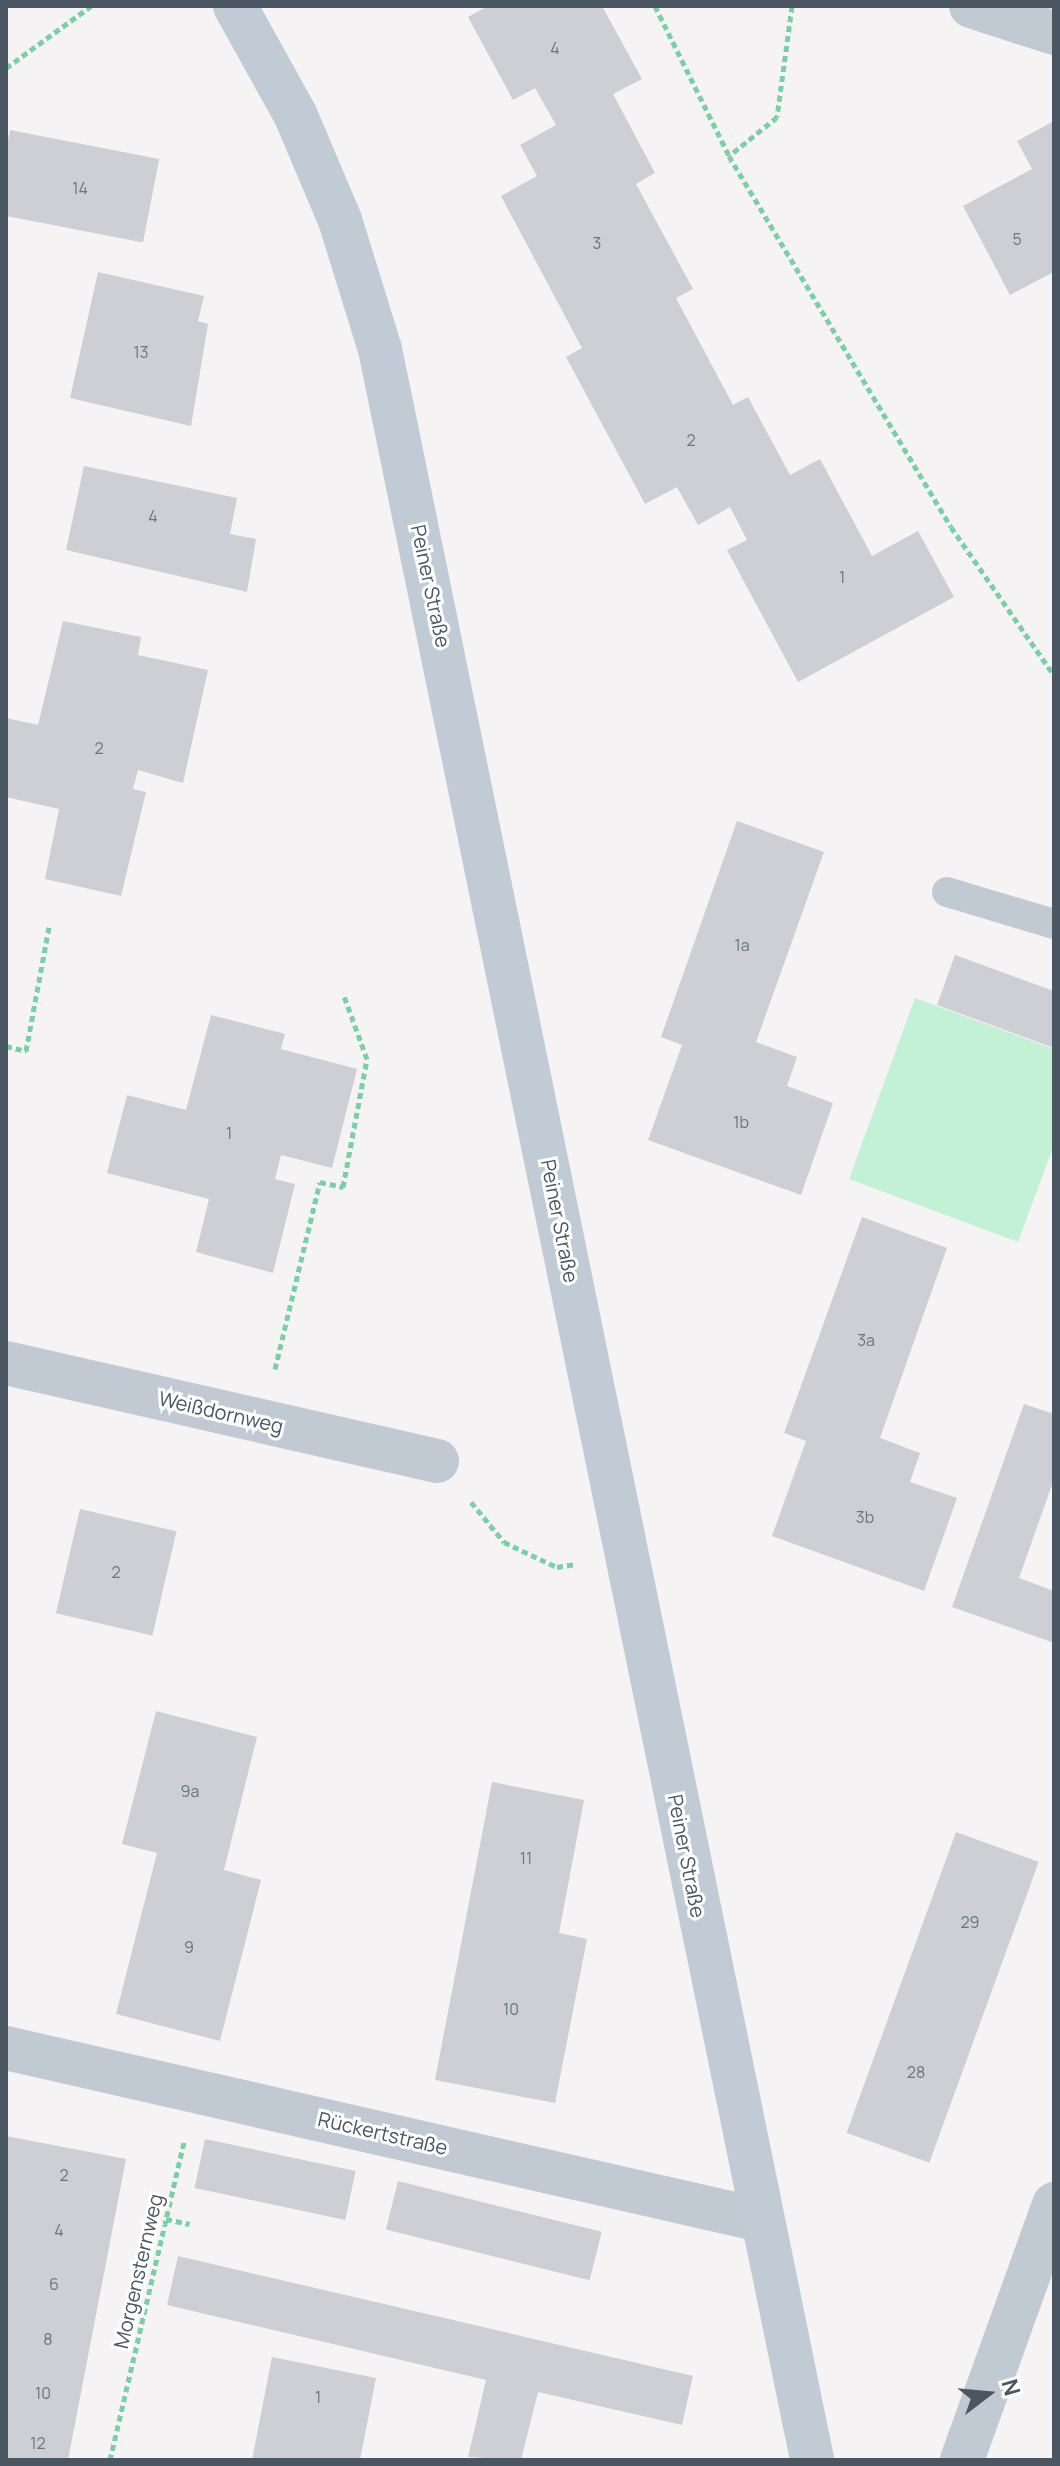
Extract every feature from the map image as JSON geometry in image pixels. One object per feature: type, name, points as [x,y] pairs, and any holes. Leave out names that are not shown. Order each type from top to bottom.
[{"type":"main road","name":"Peiner Straße","points":[[235,6],[296,116],[340,220],[380,349],[628,1557],[760,2220],[812,2460]]},
{"type":"street","points":[[971,6],[1054,33]]},
{"type":"street","name":"Weißdornweg","points":[[6,1363],[437,1461]]},
{"type":"street","name":"Rückertstraße","points":[[6,2048],[760,2220]]},
{"type":"street","points":[[962,2460],[1054,2204]]},
{"type":"lane","points":[[947,892],[1054,924]]},
{"type":"path","points":[[6,68],[91,6]]},
{"type":"path","points":[[655,6],[729,156],[951,527],[1054,675]]},
{"type":"path","points":[[729,156],[777,117],[792,6]]},
{"type":"path","points":[[6,1046],[26,1051],[49,927]]},
{"type":"path","points":[[262,1421],[320,1182],[343,1187],[365,1073],[367,1059],[343,993]]},
{"type":"path","points":[[437,1461],[504,1542],[557,1567],[628,1557]]},
{"type":"path","name":"Morgensternweg","points":[[110,2460],[196,2089]]},
{"type":"path","points":[[166,2219],[189,2224]]},
{"type":"green space","points":[[915,998],[1054,1049],[1054,1145],[1018,1242],[849,1179]]},
{"type":"building","points":[[488,6],[602,6],[642,79],[613,94],[655,173],[636,184],[693,289],[676,298],[733,405],[748,397],[790,475],[820,459],[872,556],[918,531],[954,597],[798,682],[727,550],[747,540],[730,507],[698,525],[677,487],[645,504],[566,357],[582,348],[501,196],[537,176],[520,145],[556,125],[535,88],[513,100],[468,17]]},
{"type":"building","points":[[1054,121],[1054,272],[1010,295],[963,206],[1032,169],[1017,141]]},
{"type":"building","points":[[10,130],[159,159],[143,242],[6,216],[6,151]]},
{"type":"building","points":[[98,272],[204,296],[198,321],[208,324],[191,426],[70,398]]},
{"type":"building","points":[[84,466],[237,498],[230,534],[256,539],[247,592],[66,550]]},
{"type":"building","points":[[63,621],[141,637],[138,655],[208,670],[183,783],[138,770],[133,789],[146,792],[121,896],[45,879],[59,809],[6,797],[6,718],[38,725]]},
{"type":"building","points":[[737,821],[824,852],[756,1042],[797,1057],[787,1086],[833,1103],[801,1195],[648,1140],[682,1045],[661,1037]]},
{"type":"building","points":[[955,955],[1054,991],[1054,1048],[937,1005]]},
{"type":"building","points":[[211,1015],[285,1034],[281,1049],[357,1069],[332,1168],[281,1155],[275,1179],[295,1184],[273,1273],[196,1252],[209,1199],[107,1173],[127,1095],[186,1110]]},
{"type":"building","points":[[862,1217],[947,1248],[880,1438],[920,1453],[910,1482],[957,1498],[924,1591],[772,1536],[806,1441],[784,1433]]},
{"type":"building","points":[[1024,1404],[1054,1414],[1054,1479],[1019,1578],[1054,1591],[1054,1643],[952,1607]]},
{"type":"building","points":[[80,1509],[176,1531],[152,1636],[56,1613]]},
{"type":"building","points":[[156,1711],[257,1737],[224,1870],[261,1880],[220,2041],[116,2014],[157,1853],[122,1844]]},
{"type":"building","points":[[492,1782],[584,1800],[559,1933],[587,1939],[555,2103],[435,2080]]},
{"type":"building","points":[[956,1832],[1039,1862],[929,2163],[847,2133]]},
{"type":"building","points":[[6,2136],[126,2159],[68,2460],[6,2460]]},
{"type":"building","points":[[205,2139],[356,2171],[345,2220],[195,2188]]},
{"type":"building","points":[[398,2181],[602,2232],[590,2280],[386,2230]]},
{"type":"building","points":[[178,2256],[693,2376],[682,2425],[538,2392],[521,2460],[468,2457],[486,2380],[167,2305]]},
{"type":"building","points":[[272,2357],[376,2378],[360,2460],[252,2460]]}]
